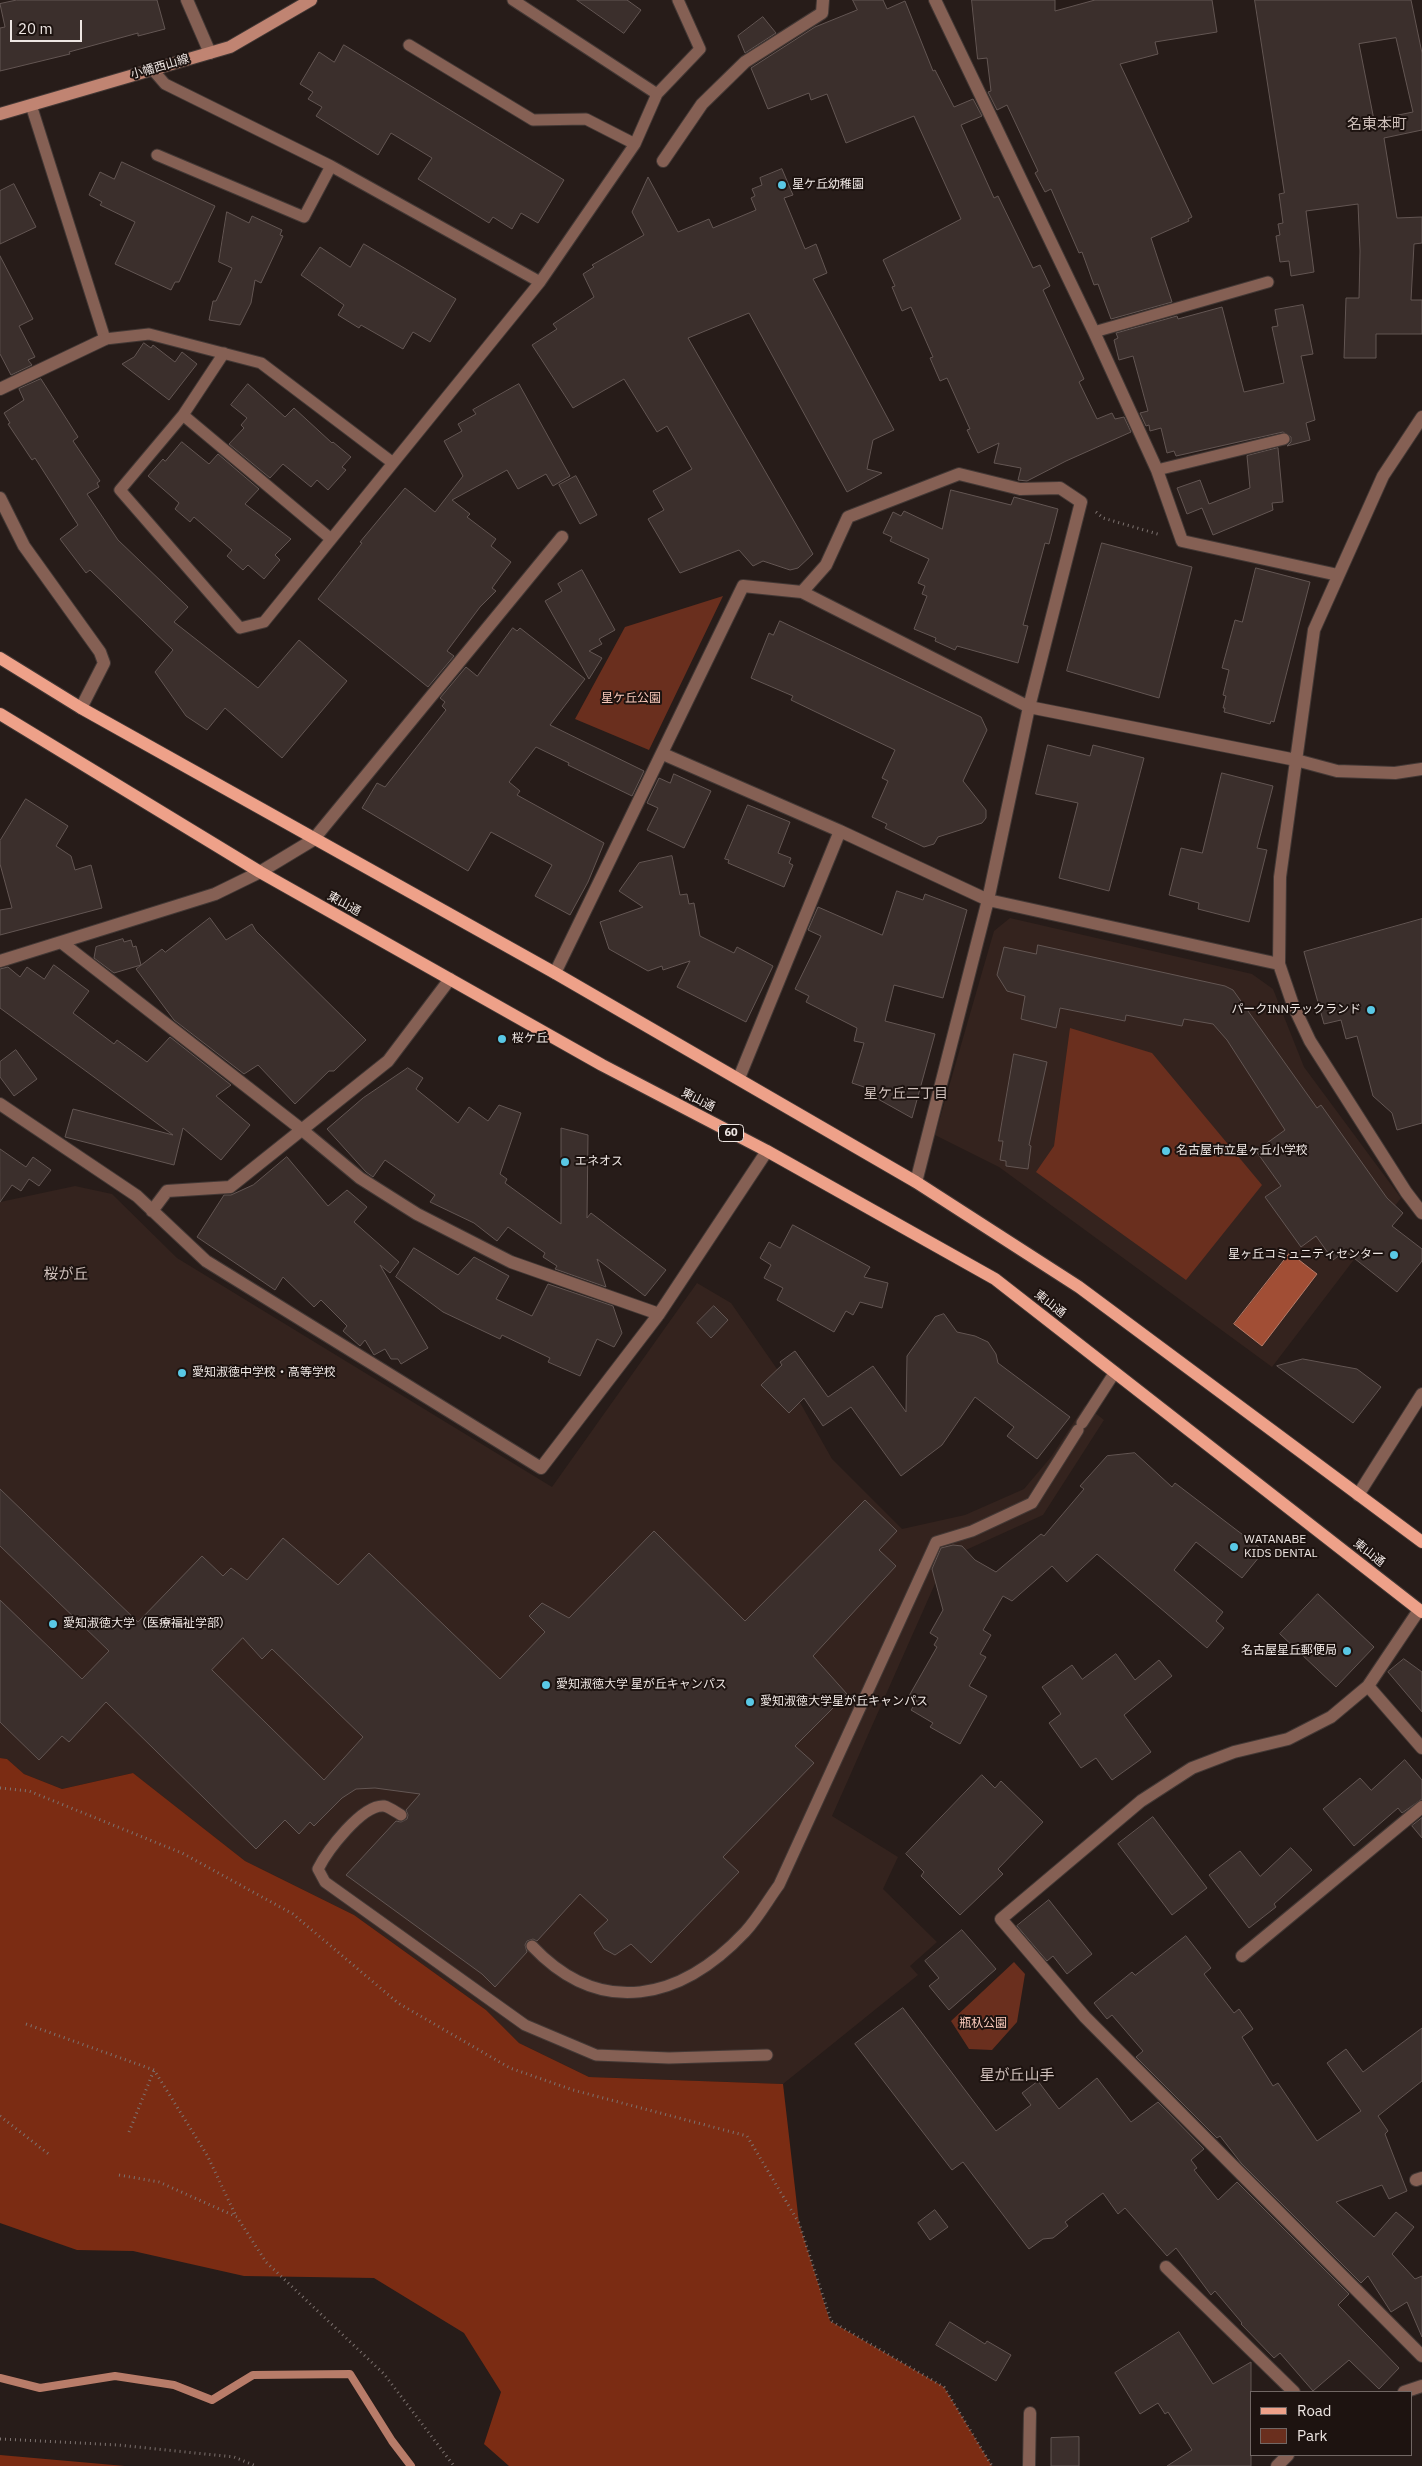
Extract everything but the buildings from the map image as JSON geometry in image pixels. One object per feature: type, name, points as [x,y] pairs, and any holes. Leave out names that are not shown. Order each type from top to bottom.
[{"type":"main road","points":[[0,658],[81,708],[313,840],[555,973],[916,1182],[1079,1287],[1422,1542]]},
{"type":"main road","name":"東山通","points":[[0,714],[260,872],[450,980],[602,1065],[767,1151],[995,1279],[1421,1611]]},
{"type":"street","points":[[187,0],[210,53]]},
{"type":"street","name":"小幡西山線","points":[[0,114],[230,47],[311,0]]},
{"type":"street","points":[[663,161],[702,104],[745,62],[822,13],[824,0]]},
{"type":"street","points":[[935,0],[1094,332],[1157,470],[1182,541],[1338,575]]},
{"type":"street","points":[[0,389],[104,339]]},
{"type":"street","points":[[1422,417],[1383,476],[1314,630],[1280,877],[1279,964],[1293,1005],[1310,1041],[1406,1192],[1422,1213]]},
{"type":"street","points":[[802,592],[826,565],[848,517],[959,474],[1020,489],[1060,488],[1081,502],[1029,707],[988,900],[916,1182]]},
{"type":"street","points":[[0,498],[24,546],[100,652],[104,663],[81,708]]},
{"type":"street","points":[[0,961],[215,894],[260,872],[313,840],[562,537]]},
{"type":"street","points":[[555,973],[743,586],[802,592],[1029,707],[1296,760],[1337,771],[1395,773],[1422,769]]},
{"type":"street","points":[[663,754],[840,830],[988,900],[1279,964]]},
{"type":"street","points":[[739,1078],[840,830]]},
{"type":"street","points":[[61,942],[301,1128],[360,1178],[425,1218],[511,1262],[659,1314]]},
{"type":"street","points":[[152,1211],[167,1191],[230,1187],[301,1128],[388,1061],[450,980]]},
{"type":"street","points":[[0,1104],[137,1196],[206,1261],[541,1468],[659,1314],[767,1151]]},
{"type":"street","points":[[1358,1495],[1422,1394]]},
{"type":"street","points":[[1421,1611],[1368,1686],[1331,1717],[1288,1739],[1234,1752],[1192,1768],[1148,1796],[1001,1919],[1085,2017],[1422,2356]]},
{"type":"street","points":[[1368,1686],[1422,1748]]},
{"type":"street","points":[[1242,1956],[1422,1807]]},
{"type":"street","points":[[1166,2267],[1293,2391]]},
{"type":"street","points":[[1407,2391],[1422,2386]]},
{"type":"street","points":[[1029,2466],[1030,2413]]},
{"type":"street","points":[[1277,2466],[1287,2456]]},
{"type":"lane","points":[[513,0],[657,94]]},
{"type":"lane","points":[[224,353],[183,415],[120,490],[240,628],[264,622],[540,282],[635,144],[657,94],[700,49],[678,0]]},
{"type":"lane","points":[[409,45],[533,120],[586,119],[635,144]]},
{"type":"lane","points":[[152,70],[165,84],[330,166],[540,282]]},
{"type":"lane","points":[[31,105],[104,339],[148,334],[261,363],[393,463]]},
{"type":"lane","points":[[157,155],[304,217],[330,166]]},
{"type":"lane","points":[[1094,332],[1268,282]]},
{"type":"lane","points":[[183,415],[331,539]]},
{"type":"lane","points":[[1157,470],[1284,439]]},
{"type":"lane","points":[[532,1946],[552,1967],[581,1982],[627,1993],[650,1992],[678,1982],[714,1960],[746,1931],[779,1885],[936,1542],[972,1531],[1032,1503],[1115,1372]]},
{"type":"lane","points":[[401,1815],[384,1806],[370,1808],[326,1852],[318,1869],[325,1882],[387,1924],[525,2025],[596,2055],[669,2058],[767,2055]]},
{"type":"path","points":[[1081,502],[1103,518],[1182,541]]},
{"type":"path","points":[[0,1788],[29,1790],[182,1852],[293,1914],[398,2003],[510,2068],[572,2090],[747,2136],[799,2223],[830,2321],[944,2387],[992,2466]]},
{"type":"path","points":[[26,2024],[154,2070],[206,2155],[237,2217],[266,2262],[384,2374],[454,2466]]},
{"type":"path","points":[[129,2132],[154,2070]]},
{"type":"path","points":[[0,2116],[52,2156]]},
{"type":"path","points":[[119,2175],[159,2182],[237,2217]]},
{"type":"path","points":[[0,2440],[118,2445],[234,2458],[256,2466]]},
{"type":"shaded area","name":"名古屋市立星ヶ丘小学校","points":[[1010,918],[1252,974],[1273,989],[1304,1067],[1401,1198],[1272,1367],[999,1167],[935,1135],[994,931]]},
{"type":"shaded area","name":"愛知淑徳大学 星が丘キャンパス","points":[[75,1186],[112,1194],[177,1258],[552,1487],[697,1283],[731,1303],[798,1399],[832,1459],[902,1529],[965,1515],[1024,1489],[1051,1457],[1085,1405],[1104,1420],[1043,1515],[946,1559],[832,1816],[898,1857],[883,1889],[937,1942],[910,1966],[918,1975],[783,2084],[589,2077],[519,2043],[486,2010],[354,1915],[245,1861],[133,1773],[62,1789],[24,1774],[7,1759],[0,1758],[0,1202]]},
{"type":"shaded area","points":[[1290,1253],[1317,1274],[1262,1346],[1234,1324]]},
{"type":"shaded area","points":[[0,1758],[7,1759],[24,1774],[62,1789],[133,1773],[245,1861],[354,1915],[486,2010],[519,2043],[589,2077],[783,2084],[799,2223],[830,2321],[944,2387],[992,2466],[509,2466],[484,2444],[501,2392],[464,2333],[374,2278],[244,2276],[133,2251],[77,2250],[0,2223]]},
{"type":"shaded area","points":[[0,2455],[125,2466],[0,2466]]},
{"type":"green space","name":"星ケ丘公園","points":[[723,596],[649,750],[575,719],[625,627]]},
{"type":"green space","points":[[1070,1028],[1152,1053],[1262,1185],[1186,1280],[1036,1172],[1054,1146]]},
{"type":"green space","name":"瓶杁公園","points":[[1014,1962],[1025,1974],[1017,2022],[992,2050],[969,2049],[951,2021]]},
{"type":"waterway","points":[[0,2378],[40,2388],[115,2376],[174,2385],[212,2400],[253,2375],[350,2374],[392,2441],[411,2466]]},
{"type":"place","name":"星ケ丘幼稚園","points":[[782,185]]},
{"type":"place","name":"パークINNテックランド","points":[[1371,1010]]},
{"type":"place","name":"桜ケ丘","points":[[502,1039]]},
{"type":"place","name":"名古屋市立星ヶ丘小学校","points":[[1166,1151]]},
{"type":"place","name":"エネオス","points":[[565,1162]]},
{"type":"place","name":"星ヶ丘コミュニティセンター","points":[[1394,1255]]},
{"type":"place","name":"愛知淑徳中学校・高等学校","points":[[182,1373]]},
{"type":"place","name":"WATANABE KIDS DENTAL","points":[[1234,1547]]},
{"type":"place","name":"愛知淑徳大学（医療福祉学部）","points":[[53,1624]]},
{"type":"place","name":"名古屋星丘郵便局","points":[[1347,1651]]},
{"type":"place","name":"愛知淑徳大学 星が丘キャンパス","points":[[546,1685]]},
{"type":"place","name":"愛知淑徳大学星が丘キャンパス","points":[[750,1702]]},
{"type":"district","name":"名東本町","points":[[1377,125]]},
{"type":"district","name":"星ケ丘二丁目","points":[[906,1094]]},
{"type":"district","name":"桜が丘","points":[[66,1275]]},
{"type":"district","name":"星が丘山手","points":[[1017,2076]]}]
